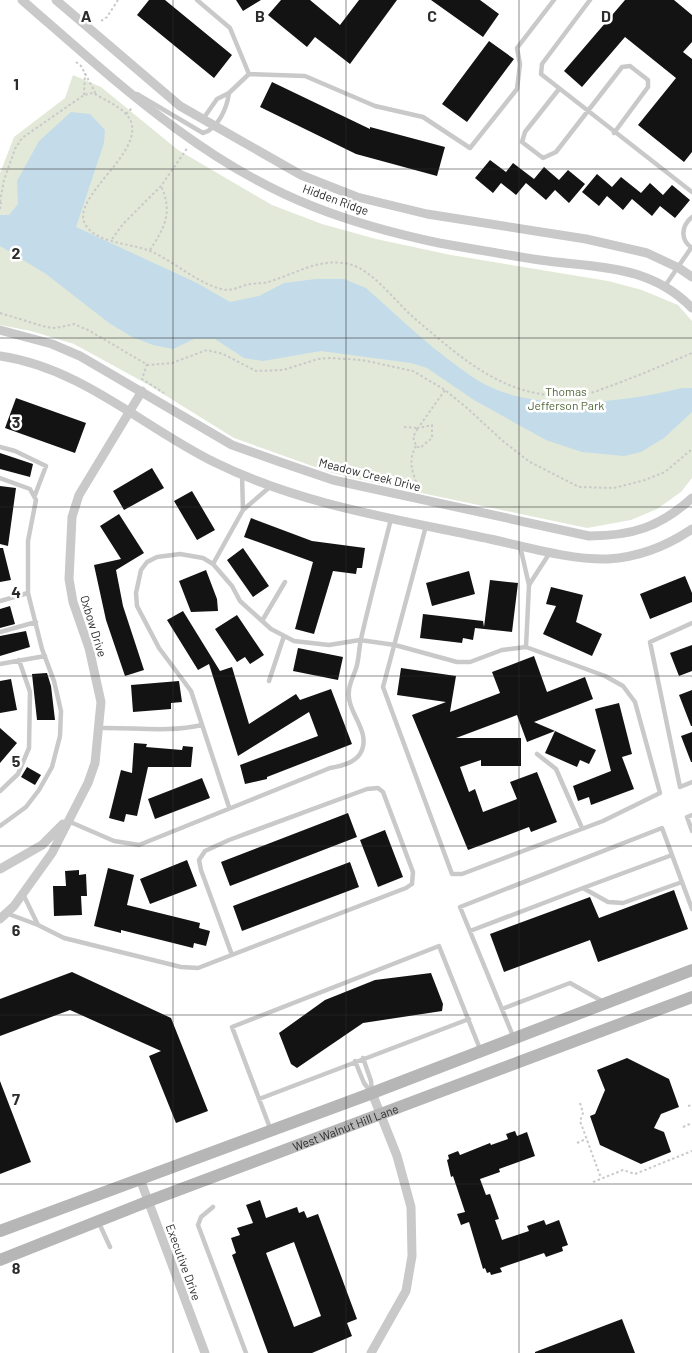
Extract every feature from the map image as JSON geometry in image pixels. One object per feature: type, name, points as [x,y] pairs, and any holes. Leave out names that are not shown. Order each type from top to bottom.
[{"type":"main road","name":"West Walnut Hill Lane","points":[[0,1231],[692,970]]},
{"type":"main road","name":"West Walnut Hill Lane","points":[[0,1260],[15,1256],[149,1201],[692,996]]},
{"type":"main road","points":[[0,1225],[22,1223]]},
{"type":"main road","points":[[0,1271],[15,1256]]},
{"type":"street","name":"Hidden Ridge","points":[[23,0],[128,90],[192,141],[246,173],[311,206],[378,228],[438,242],[540,260],[625,270],[665,286],[692,308]]},
{"type":"street","name":"Hidden Ridge","points":[[56,0],[180,106],[301,175],[357,196],[427,214],[586,239],[638,251],[679,268],[692,277]]},
{"type":"street","name":"Meadow Creek Drive","points":[[0,330],[52,344],[80,356],[232,445],[333,480],[589,536],[617,536],[644,530],[668,518],[692,498]]},
{"type":"street","points":[[0,356],[16,358],[73,378],[193,451],[242,475],[332,506],[550,552],[597,559],[634,556],[663,545],[692,528]]},
{"type":"street","name":"Oxbow Drive","points":[[3,916],[23,893],[52,853],[67,820],[88,783],[95,763],[101,702],[90,648],[73,602],[70,587],[72,517],[79,495],[142,391]]},
{"type":"street","name":"Oxbow Drive","points":[[0,869],[42,845],[67,820]]},
{"type":"street","points":[[371,1353],[406,1291],[412,1256],[411,1207],[397,1156],[372,1092]]},
{"type":"street","name":"Executive Drive","points":[[140,1179],[205,1353]]},
{"type":"lane","points":[[197,0],[230,28],[249,74]]},
{"type":"lane","points":[[203,119],[217,99],[229,93],[249,74],[305,76],[375,106],[423,117],[470,148],[518,89],[520,64],[517,48],[554,0]]},
{"type":"lane","points":[[590,0],[540,69],[544,78],[690,190],[692,183]]},
{"type":"lane","points":[[558,89],[525,132],[522,142],[543,158],[556,152],[622,67],[630,66],[648,80],[648,87],[614,133]]},
{"type":"lane","points":[[128,90],[147,98],[203,133],[210,131],[228,106],[229,93]]},
{"type":"lane","points":[[665,286],[692,248],[685,242],[683,231],[687,222],[692,217]]},
{"type":"lane","points":[[0,447],[15,451],[46,466],[34,495],[28,541],[28,593],[61,711],[60,736],[52,767],[26,808],[0,826]]},
{"type":"lane","points":[[242,475],[243,510]]},
{"type":"lane","points":[[0,478],[30,489],[34,495]]},
{"type":"lane","points":[[213,564],[243,510],[271,486]]},
{"type":"lane","points":[[67,820],[114,841],[139,845],[229,807],[330,768],[344,765],[361,752],[362,733],[349,698],[348,690],[357,664],[360,640],[391,519]]},
{"type":"lane","points":[[229,807],[191,691],[159,648],[141,617],[136,593],[141,570],[147,562],[157,557],[180,554],[203,558],[213,564],[232,586],[240,601],[262,621],[294,641],[329,645],[360,640],[395,645],[463,662],[470,662],[502,650],[526,647],[605,676],[624,686],[635,702],[660,793],[603,821],[462,874],[452,874],[383,687],[395,645],[426,526]]},
{"type":"lane","points":[[520,545],[529,585],[526,647]]},
{"type":"lane","points":[[529,585],[550,552]]},
{"type":"lane","points":[[262,621],[285,582]]},
{"type":"lane","points":[[0,601],[28,593]]},
{"type":"lane","points":[[0,632],[36,622]]},
{"type":"lane","points":[[692,624],[650,642],[680,787],[692,782]]},
{"type":"lane","points":[[269,681],[284,636]]},
{"type":"lane","points":[[0,664],[45,656]]},
{"type":"lane","points":[[0,791],[18,774],[29,748],[30,692],[19,660]]},
{"type":"lane","points":[[98,728],[137,727],[179,730],[202,725]]},
{"type":"lane","points":[[537,754],[556,769],[582,828]]},
{"type":"lane","points":[[3,916],[38,924],[64,938],[181,967],[198,968],[232,955],[412,884],[413,872],[383,792],[378,788],[359,792],[229,840],[205,851],[199,860],[201,870],[232,955]]},
{"type":"lane","points":[[692,815],[686,817],[692,831]]},
{"type":"lane","points":[[514,1038],[460,907],[662,828],[692,909]]},
{"type":"lane","points":[[470,931],[672,855]]},
{"type":"lane","points":[[583,888],[608,902],[623,903],[682,882]]},
{"type":"lane","points":[[23,893],[38,924]]},
{"type":"lane","points":[[271,1130],[232,1027],[440,946],[481,1050]]},
{"type":"lane","points":[[502,1009],[570,984],[605,1003]]},
{"type":"lane","points":[[259,1099],[469,1019]]},
{"type":"lane","points":[[363,1058],[372,1080],[372,1092]]},
{"type":"lane","points":[[355,1061],[364,1083],[372,1092]]},
{"type":"lane","points":[[213,1207],[201,1217],[198,1225],[246,1353]]},
{"type":"lane","points":[[99,1222],[110,1247]]},
{"type":"path","points":[[101,22],[107,18],[118,0]]},
{"type":"path","points":[[76,62],[85,72],[97,96]]},
{"type":"path","points":[[84,95],[85,72]]},
{"type":"path","points":[[0,209],[4,180],[15,149],[22,138],[84,95],[93,93],[126,114],[131,126],[131,137],[122,156],[84,206],[82,217],[91,231],[111,240],[149,251],[222,289],[233,290],[248,284],[269,282],[323,262],[353,265],[365,272],[413,316],[488,377],[534,392],[586,394],[692,353]]},
{"type":"path","points":[[111,240],[123,224],[161,186],[192,141]]},
{"type":"path","points":[[149,251],[162,232],[166,217],[168,201],[161,186]]},
{"type":"path","points":[[0,313],[46,327],[56,328],[74,324],[147,364],[156,366],[172,363],[207,350],[223,354],[256,371],[283,370],[318,359],[362,360],[413,372],[445,390],[504,442],[530,462],[579,487],[614,488],[645,480],[665,472],[692,449]]},
{"type":"path","points":[[147,364],[142,379],[164,393]]},
{"type":"path","points":[[416,446],[412,437],[445,390]]},
{"type":"path","points":[[404,427],[418,428],[432,425],[434,431],[428,444],[420,448],[416,446]]},
{"type":"path","points":[[416,446],[412,453],[411,470],[421,500]]},
{"type":"path","points":[[580,1103],[583,1113],[580,1121],[601,1178]]},
{"type":"path","points":[[688,1106],[692,1105]]},
{"type":"path","points":[[684,1126],[692,1123]]},
{"type":"path","points":[[577,1143],[587,1139]]},
{"type":"path","points":[[592,1182],[623,1170],[635,1174],[692,1151]]},
{"type":"green space","name":"Thomas Jefferson Park","points":[[73,75],[101,87],[178,150],[272,205],[322,224],[376,239],[451,255],[608,281],[642,290],[678,305],[692,321],[692,478],[681,492],[657,509],[631,520],[587,528],[393,487],[332,473],[234,438],[147,384],[74,344],[31,331],[0,325],[0,173],[14,137],[65,98]]},
{"type":"water","points":[[71,112],[90,114],[105,130],[104,143],[76,227],[197,283],[230,302],[259,296],[284,283],[316,279],[344,279],[366,288],[462,370],[499,391],[524,398],[578,402],[632,398],[682,388],[692,388],[692,412],[664,438],[641,452],[624,456],[582,452],[546,440],[474,400],[427,368],[411,363],[321,351],[263,361],[244,358],[215,339],[194,339],[173,349],[153,345],[132,337],[109,323],[46,274],[0,246],[0,215],[9,215],[18,204],[17,181],[39,141]]},
{"type":"building","points":[[149,0],[165,0],[232,55],[214,78],[137,15]]},
{"type":"building","points":[[236,0],[261,0],[243,11]]},
{"type":"building","points":[[281,0],[310,0],[340,25],[359,0],[397,0],[350,64],[315,37],[307,47],[268,15]]},
{"type":"building","points":[[431,0],[480,0],[499,14],[483,37]]},
{"type":"building","points":[[625,0],[674,0],[692,15],[692,42],[683,52],[692,59],[692,152],[684,162],[638,125],[676,78],[625,37],[582,87],[564,71]]},
{"type":"building","points":[[489,41],[514,59],[467,122],[442,104]]},
{"type":"building","points":[[272,82],[370,129],[370,127],[445,147],[437,176],[356,154],[260,107]]},
{"type":"building","points":[[490,160],[506,172],[513,163],[534,179],[544,167],[559,180],[568,170],[585,184],[569,203],[555,190],[546,200],[526,183],[516,195],[501,183],[493,193],[475,178]]},
{"type":"building","points":[[597,174],[612,187],[621,177],[641,193],[650,183],[663,195],[672,185],[690,200],[675,218],[660,206],[652,216],[632,199],[623,210],[607,196],[599,206],[582,192]]},
{"type":"building","points":[[16,398],[86,423],[75,453],[5,428]]},
{"type":"building","points":[[0,453],[33,464],[30,477],[0,469]]},
{"type":"building","points":[[152,468],[164,488],[124,510],[113,491]]},
{"type":"building","points":[[0,486],[16,488],[8,546],[0,544]]},
{"type":"building","points":[[192,491],[215,530],[197,540],[174,501]]},
{"type":"building","points":[[119,514],[144,553],[116,570],[123,606],[144,670],[125,676],[106,620],[94,565],[121,559],[100,526]]},
{"type":"building","points":[[251,518],[312,541],[365,548],[362,568],[357,568],[356,574],[333,571],[314,634],[295,629],[313,562],[244,537]]},
{"type":"building","points":[[0,548],[3,548],[11,580],[0,582]]},
{"type":"building","points":[[243,548],[269,586],[253,597],[227,560]]},
{"type":"building","points":[[206,570],[217,599],[218,611],[191,612],[179,581]]},
{"type":"building","points":[[469,571],[475,594],[432,606],[426,583]]},
{"type":"building","points":[[685,576],[692,593],[692,602],[650,619],[640,594]]},
{"type":"building","points":[[490,580],[518,583],[512,632],[475,628],[473,640],[463,638],[462,643],[420,638],[423,614],[483,621],[484,627]]},
{"type":"building","points":[[551,587],[583,595],[576,622],[602,634],[592,656],[543,634],[556,606],[546,604]]},
{"type":"building","points":[[10,606],[15,624],[0,628],[0,609]]},
{"type":"building","points":[[183,611],[220,671],[232,667],[249,724],[296,694],[300,700],[331,689],[352,744],[267,777],[267,779],[245,784],[240,765],[318,736],[309,712],[238,756],[209,664],[198,670],[167,620]]},
{"type":"building","points":[[237,615],[264,655],[250,664],[245,657],[237,662],[215,629]]},
{"type":"building","points":[[26,631],[30,647],[0,656],[0,636]]},
{"type":"building","points":[[692,645],[692,671],[679,676],[670,653]]},
{"type":"building","points":[[298,648],[343,657],[338,680],[293,671]]},
{"type":"building","points":[[534,656],[547,692],[585,677],[593,699],[534,722],[555,731],[527,742],[517,715],[456,738],[521,738],[521,766],[481,766],[481,760],[460,767],[469,792],[475,789],[483,812],[517,799],[510,782],[537,772],[557,822],[531,832],[529,827],[468,850],[412,715],[446,702],[397,695],[401,668],[456,676],[450,712],[500,693],[492,672]]},
{"type":"building","points":[[47,673],[51,686],[55,720],[37,720],[32,674]]},
{"type":"building","points":[[11,679],[17,710],[0,713],[0,681]]},
{"type":"building","points":[[179,681],[182,702],[171,703],[171,709],[133,712],[131,685]]},
{"type":"building","points":[[692,690],[692,726],[691,726],[679,695]]},
{"type":"building","points":[[619,703],[632,754],[622,757],[634,789],[591,805],[589,797],[578,801],[573,786],[611,771],[595,709]]},
{"type":"building","points":[[0,728],[17,743],[0,763]]},
{"type":"building","points":[[555,731],[596,750],[589,764],[580,760],[577,767],[545,753]]},
{"type":"building","points":[[692,732],[692,762],[691,762],[681,736]]},
{"type":"building","points":[[134,743],[147,744],[146,747],[182,750],[183,746],[193,747],[191,767],[148,767],[137,816],[126,814],[124,822],[109,818],[121,770],[132,773]]},
{"type":"building","points":[[27,767],[41,775],[35,785],[21,777]]},
{"type":"building","points":[[202,778],[210,798],[155,819],[148,799]]},
{"type":"building","points":[[348,813],[357,837],[230,886],[221,862]]},
{"type":"building","points":[[385,830],[403,877],[378,887],[360,840]]},
{"type":"building","points":[[187,860],[197,886],[150,904],[140,879]]},
{"type":"building","points":[[350,862],[359,887],[242,931],[233,906]]},
{"type":"building","points":[[108,868],[134,875],[127,905],[200,923],[199,928],[210,931],[206,946],[194,943],[193,948],[121,930],[121,933],[94,926]]},
{"type":"building","points":[[79,870],[79,875],[86,874],[87,896],[81,896],[82,915],[54,916],[53,886],[66,886],[65,871]]},
{"type":"building","points":[[674,890],[688,929],[598,962],[590,940],[504,972],[490,934],[590,897],[599,918]]},
{"type":"building","points":[[72,972],[171,1018],[208,1111],[176,1123],[149,1056],[161,1051],[70,1010],[0,1036],[0,999]]},
{"type":"building","points":[[431,973],[443,1004],[442,1011],[363,1023],[297,1068],[291,1064],[279,1033],[325,1000],[375,980]]},
{"type":"building","points":[[627,1058],[669,1079],[679,1107],[661,1114],[654,1128],[664,1132],[671,1152],[641,1164],[600,1145],[590,1116],[595,1114],[605,1090],[597,1070]]},
{"type":"building","points":[[0,1081],[31,1162],[0,1174]]},
{"type":"building","points":[[515,1131],[517,1136],[527,1132],[535,1156],[499,1169],[500,1172],[480,1179],[486,1195],[490,1194],[499,1219],[495,1220],[502,1240],[529,1231],[527,1226],[544,1220],[546,1225],[559,1220],[568,1245],[562,1247],[563,1251],[546,1257],[544,1253],[500,1268],[502,1272],[491,1275],[490,1272],[487,1273],[485,1268],[483,1269],[469,1222],[461,1225],[457,1214],[465,1212],[453,1176],[451,1177],[447,1160],[449,1159],[448,1155],[458,1151],[460,1155],[490,1143],[491,1145],[508,1139],[506,1134]]},
{"type":"building","points":[[260,1200],[266,1218],[297,1207],[299,1213],[304,1211],[307,1218],[318,1214],[357,1319],[347,1323],[352,1336],[312,1353],[268,1353],[232,1255],[236,1253],[231,1238],[240,1235],[237,1228],[253,1223],[246,1205]],"holes":[[[294,1242],[321,1316],[294,1327],[266,1253]]]},
{"type":"building","points":[[622,1319],[635,1353],[535,1353],[535,1352]]}]
